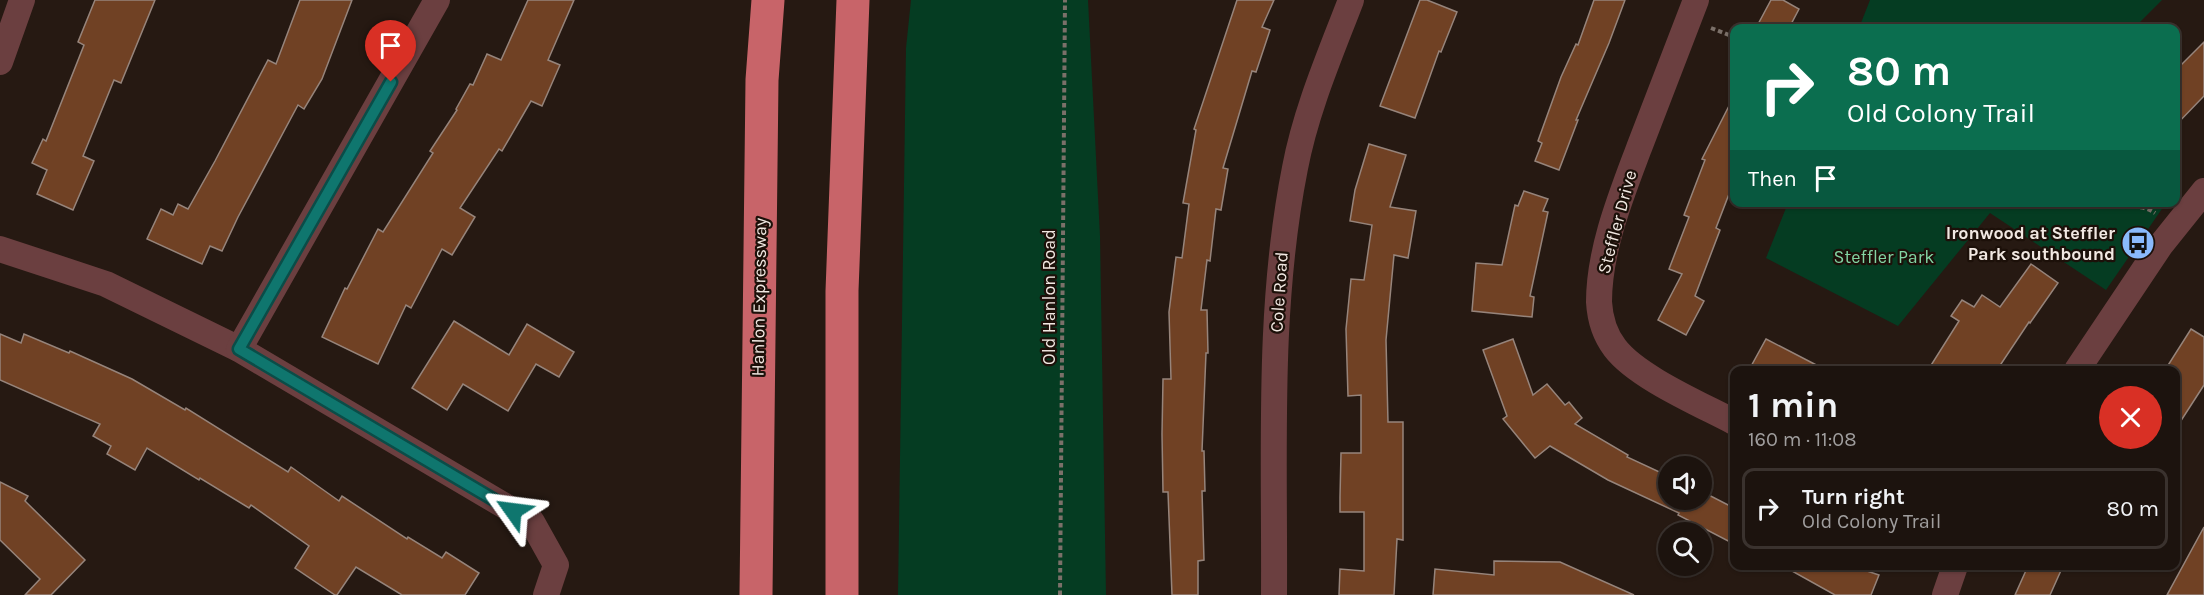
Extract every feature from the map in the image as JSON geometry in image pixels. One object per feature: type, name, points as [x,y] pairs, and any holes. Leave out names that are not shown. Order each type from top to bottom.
[{"type":"highway","name":"Hanlon Expressway","points":[[756,595],[762,80],[768,0]]},
{"type":"highway","points":[[842,595],[842,291],[853,0]]},
{"type":"street","points":[[0,62],[22,0]]},
{"type":"street","points":[[239,349],[437,0]]},
{"type":"street","name":"Cole Road","points":[[1274,595],[1276,313],[1283,235],[1295,166],[1321,76],[1351,0]]},
{"type":"street","name":"Steffler Drive","points":[[1696,0],[1619,200],[1605,253],[1599,302],[1606,335],[1634,368],[1730,420]]},
{"type":"street","points":[[2080,366],[2160,246],[2204,191]]},
{"type":"street","points":[[0,249],[106,284],[239,349],[532,522],[556,565],[546,595]]},
{"type":"street","points":[[1945,595],[1954,570]]},
{"type":"path","name":"Old Hanlon Road","points":[[1060,595],[1065,0]]},
{"type":"path","points":[[2120,207],[2147,207],[2157,215]]},
{"type":"green space","points":[[911,0],[1088,0],[1100,236],[1106,595],[898,595],[906,48]]},
{"type":"green space","points":[[1870,0],[2162,0],[2138,24],[1861,24]]},
{"type":"green space","name":"Steffler Park","points":[[1786,207],[2163,207],[2106,290],[1990,213],[1898,326],[1766,258]]},
{"type":"building","points":[[95,0],[155,0],[121,83],[114,80],[83,156],[94,161],[73,210],[37,194],[47,170],[32,163],[43,139],[46,141],[84,45],[78,42]]},
{"type":"building","points":[[300,0],[352,0],[322,79],[304,109],[298,105],[222,251],[210,246],[202,264],[147,239],[161,209],[173,215],[178,204],[188,209],[268,60],[276,64]]},
{"type":"building","points":[[528,0],[574,0],[548,60],[560,65],[542,106],[531,101],[502,151],[499,149],[460,208],[475,217],[452,255],[442,249],[411,308],[406,305],[378,364],[322,337],[345,288],[347,289],[378,229],[383,232],[433,153],[430,151],[457,110],[470,84],[473,85],[487,54],[501,60]]},
{"type":"building","points":[[1237,0],[1274,0],[1262,27],[1270,30],[1256,72],[1252,71],[1223,168],[1228,169],[1221,210],[1216,209],[1210,261],[1207,260],[1201,310],[1207,310],[1208,353],[1206,353],[1202,451],[1204,451],[1205,491],[1202,491],[1204,560],[1198,561],[1198,595],[1172,595],[1168,492],[1163,492],[1162,434],[1163,379],[1171,379],[1169,312],[1176,257],[1182,258],[1189,204],[1183,203],[1196,130],[1194,129]]},
{"type":"building","points":[[1420,0],[1427,0],[1457,12],[1441,52],[1439,51],[1415,118],[1380,106]]},
{"type":"building","points":[[1594,0],[1625,0],[1576,120],[1578,120],[1559,170],[1535,161],[1542,143],[1538,141],[1561,77],[1576,44],[1578,45]]},
{"type":"building","points":[[1771,0],[1783,0],[1799,9],[1791,24],[1758,24]]},
{"type":"building","points":[[2204,42],[2204,96],[2180,121],[2180,66]]},
{"type":"building","points":[[1730,104],[1730,191],[1716,228],[1720,230],[1695,296],[1704,301],[1686,335],[1658,320],[1682,274],[1669,269],[1689,217],[1684,215],[1705,160],[1702,159]]},
{"type":"building","points":[[1369,144],[1406,155],[1390,207],[1416,211],[1408,258],[1394,255],[1386,340],[1388,422],[1403,422],[1403,540],[1397,539],[1394,595],[1339,595],[1340,569],[1364,571],[1364,512],[1340,512],[1340,497],[1341,453],[1361,453],[1361,395],[1348,396],[1346,329],[1351,279],[1364,280],[1372,225],[1350,221],[1355,190]]},
{"type":"building","points":[[1524,191],[1548,199],[1543,211],[1548,212],[1530,296],[1534,297],[1532,317],[1472,311],[1476,263],[1502,265],[1515,205],[1518,206]]},
{"type":"building","points":[[2031,264],[2058,283],[2000,366],[1931,366],[1959,321],[1951,316],[1962,300],[1974,307],[1982,295],[2000,307]]},
{"type":"building","points":[[454,321],[509,355],[527,324],[574,352],[559,377],[536,364],[508,411],[463,384],[447,410],[412,388]]},
{"type":"building","points":[[2191,329],[2204,337],[2204,385],[2180,422],[2180,366],[2168,366]]},
{"type":"building","points":[[0,334],[21,343],[24,334],[69,353],[70,351],[132,379],[185,410],[186,408],[288,472],[291,467],[339,501],[342,496],[407,539],[408,537],[442,558],[446,552],[479,573],[465,595],[402,595],[356,567],[335,595],[295,568],[309,546],[251,505],[249,508],[147,448],[135,470],[107,454],[111,446],[93,436],[100,424],[0,380]]},
{"type":"building","points":[[1513,339],[1533,395],[1547,384],[1565,405],[1569,402],[1582,418],[1575,424],[1628,455],[1627,457],[1658,471],[1658,503],[1608,480],[1550,446],[1535,458],[1503,419],[1507,416],[1483,350]]},
{"type":"building","points":[[1766,339],[1818,366],[1751,366]]},
{"type":"building","points":[[0,482],[28,496],[25,501],[85,560],[51,595],[25,595],[40,579],[0,540]]},
{"type":"building","points":[[1712,497],[1730,506],[1730,542],[1712,533],[1712,522],[1692,522],[1678,515],[1679,513],[1673,510],[1712,510]]},
{"type":"building","points":[[2204,527],[2204,595],[2167,595]]},
{"type":"building","points":[[1494,561],[1560,562],[1634,595],[1433,595],[1435,569],[1494,575]]},
{"type":"building","points":[[1790,570],[1864,570],[1879,575],[1871,595],[1835,595]]},
{"type":"building","points":[[2026,570],[2061,570],[2050,595],[2015,595]]},
{"type":"place","name":"Ironwood at Steffler Park southbound","points":[[2138,243]]},
{"type":"route","points":[[391,82],[239,349],[513,511]]}]
